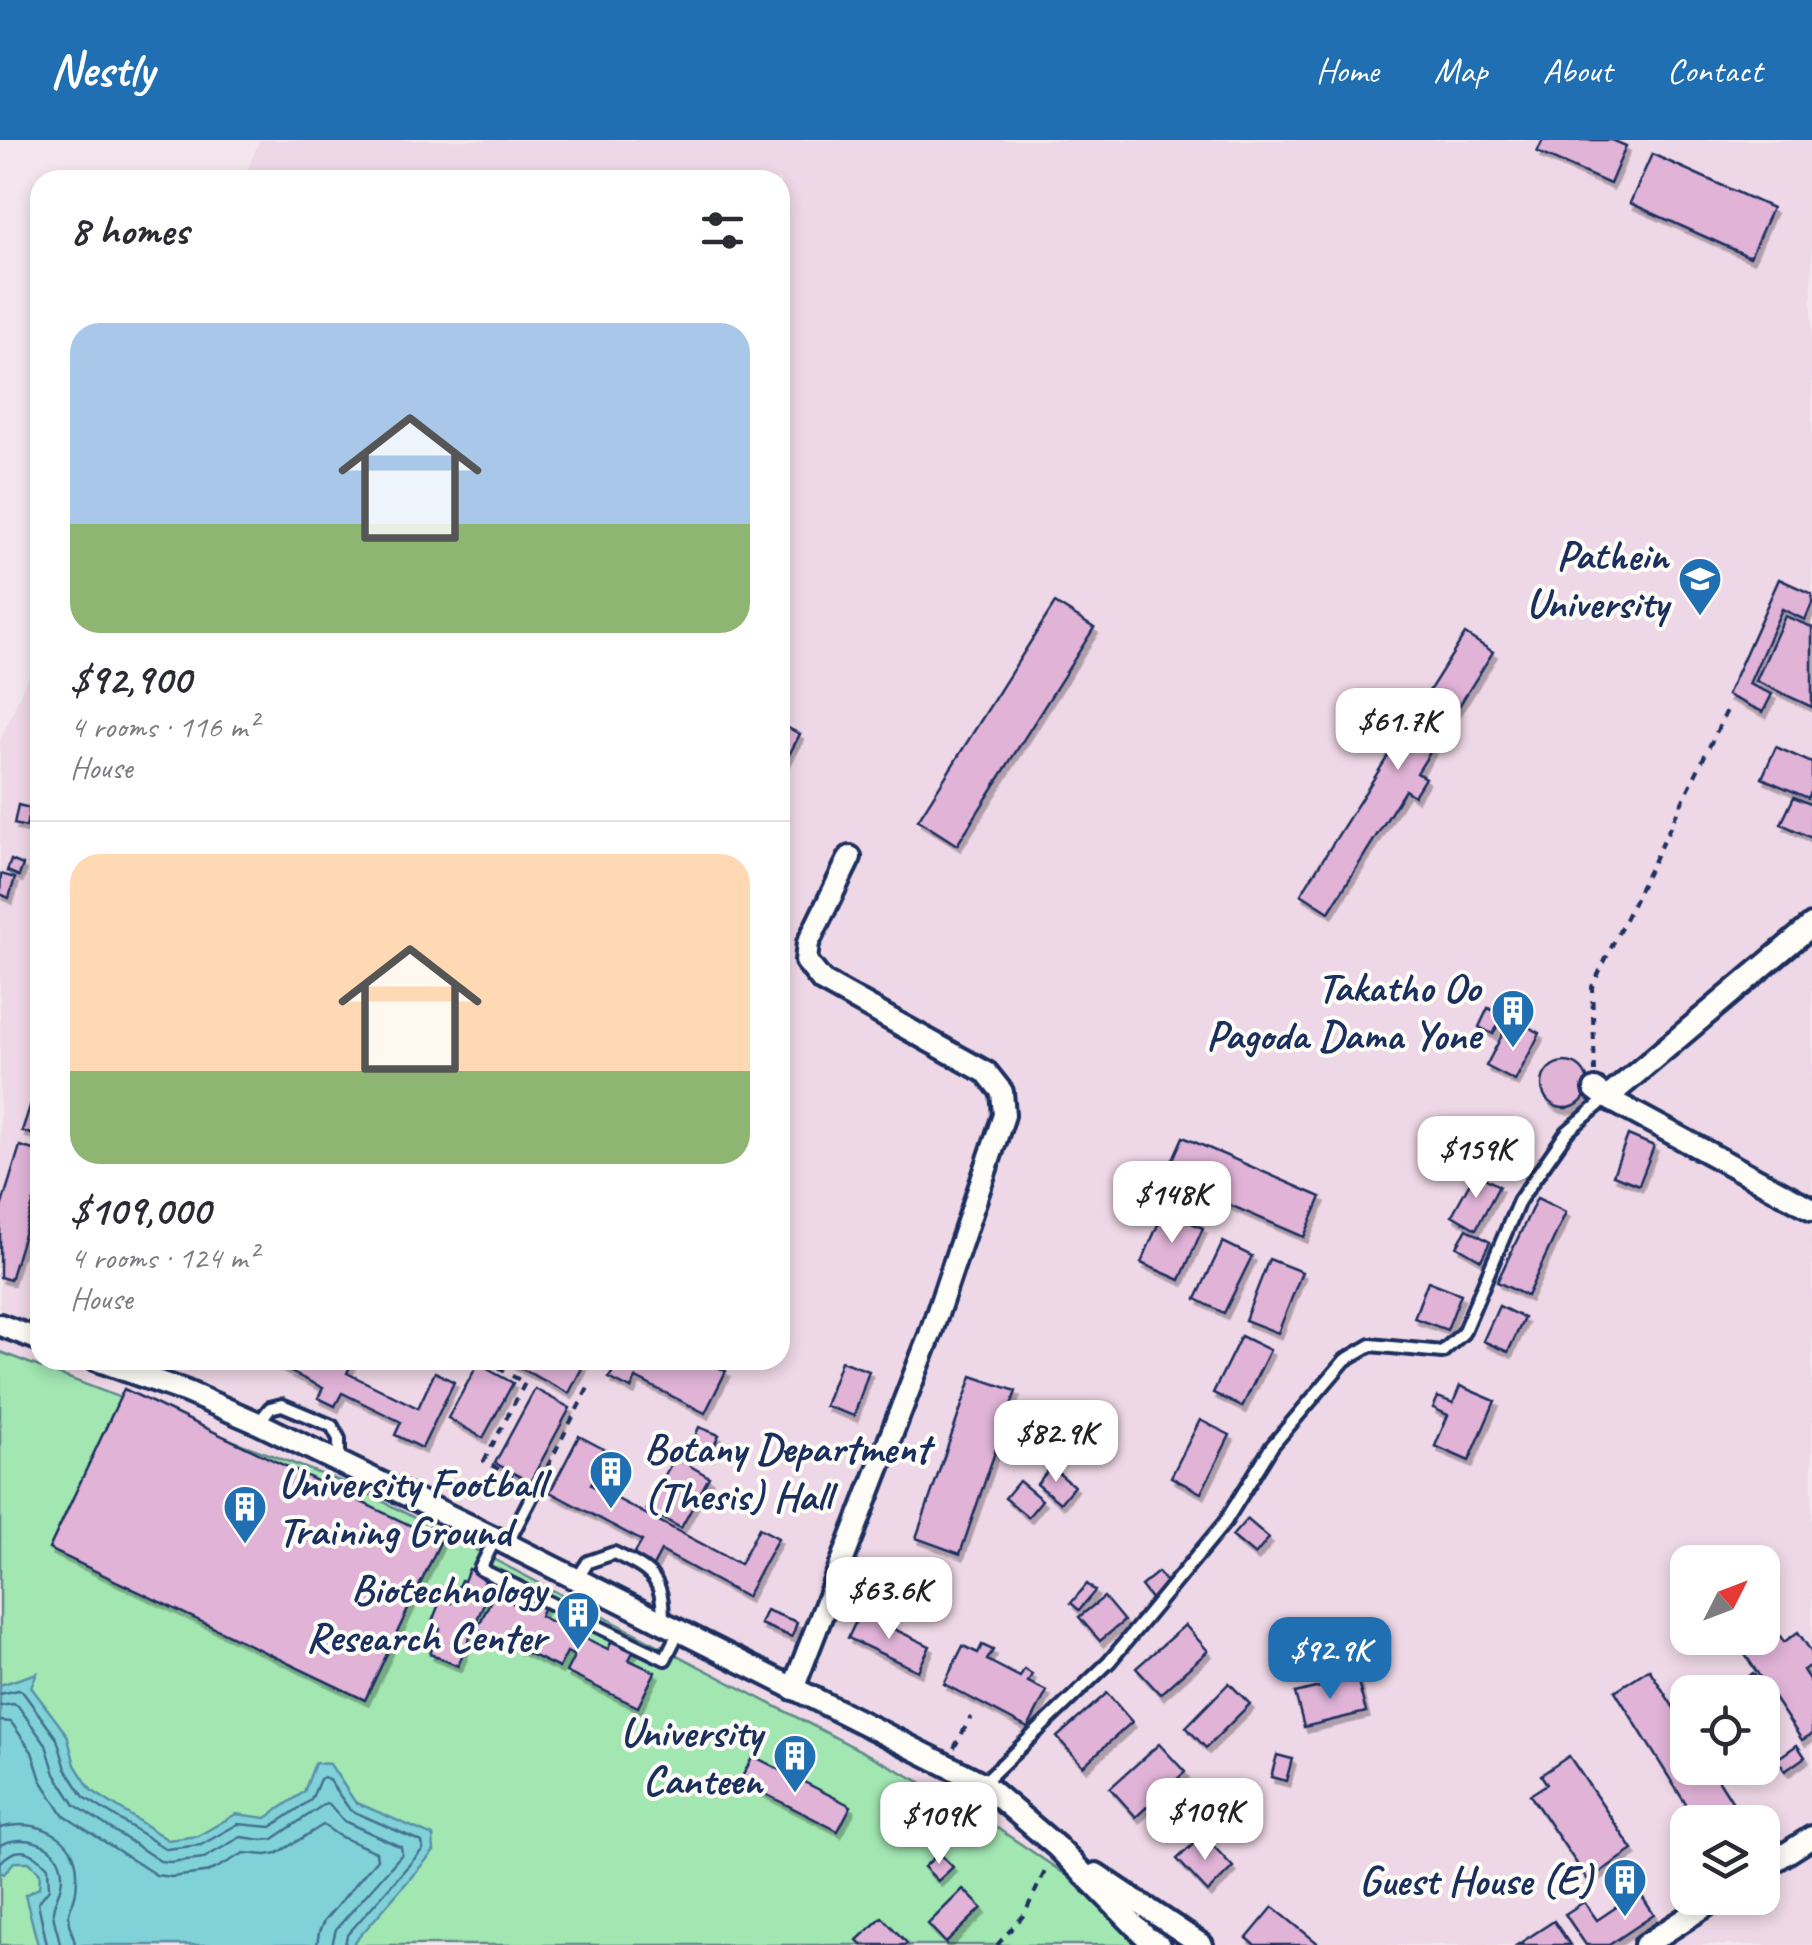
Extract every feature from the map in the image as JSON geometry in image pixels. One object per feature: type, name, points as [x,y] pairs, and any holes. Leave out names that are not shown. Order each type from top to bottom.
[{"type":"street","points":[[793,1689],[930,1335],[1004,1114],[1002,1092],[986,1073],[822,981],[806,961],[808,942],[850,857]]},
{"type":"street","points":[[1812,925],[1601,1094],[1812,1210]]},
{"type":"street","points":[[0,1325],[30,1336]]},
{"type":"street","points":[[125,1370],[187,1392],[339,1462],[982,1784],[1057,1847],[1159,1945]]},
{"type":"street","points":[[1780,1856],[1812,1836]]},
{"type":"street","points":[[1057,1847],[1202,1945]]},
{"type":"street","points":[[1644,1945],[1691,1915]]},
{"type":"lane","points":[[982,1784],[1110,1662],[1225,1522],[1272,1446],[1345,1360],[1370,1346],[1442,1352],[1464,1333],[1519,1201],[1567,1132],[1601,1094]]},
{"type":"lane","points":[[258,1423],[270,1408],[282,1405],[332,1426],[339,1439],[339,1462]]},
{"type":"lane","points":[[535,1490],[480,1569],[665,1659],[671,1627],[649,1570],[614,1553],[588,1562],[577,1580]]},
{"type":"path","points":[[1601,1094],[1592,987],[1730,704]]},
{"type":"path","points":[[502,1370],[525,1383],[484,1461],[535,1490],[588,1388]]},
{"type":"path","points":[[945,1765],[970,1716]]},
{"type":"path","points":[[997,1945],[1024,1915],[1057,1847]]},
{"type":"shaded area","name":"Pathein University","points":[[260,140],[1812,140],[1812,1945],[816,1945],[0,1536],[0,741],[30,672],[30,1370],[790,1370],[790,170],[247,170]]},
{"type":"green space","points":[[0,1352],[30,1363],[30,1370],[47,1370],[355,1487],[959,1802],[1169,1945],[0,1945]]},
{"type":"water","points":[[37,1673],[31,1687],[67,1735],[75,1765],[91,1790],[168,1840],[198,1836],[236,1814],[266,1818],[304,1792],[315,1763],[330,1764],[355,1802],[433,1836],[434,1851],[352,1945],[38,1945],[25,1895],[39,1888],[40,1873],[29,1862],[14,1862],[4,1874],[0,1872],[0,1685]]},
{"type":"building","points":[[1543,140],[1612,140],[1626,146],[1610,184],[1537,152]]},
{"type":"building","points":[[1652,154],[1772,208],[1750,257],[1630,203]]},
{"type":"building","points":[[1779,579],[1812,594],[1812,603],[1805,620],[1782,609],[1749,684],[1772,694],[1763,712],[1727,695]]},
{"type":"building","points":[[1055,603],[1094,628],[957,845],[918,820]]},
{"type":"building","points":[[1785,616],[1812,627],[1812,707],[1756,681]]},
{"type":"building","points":[[1465,634],[1493,652],[1417,773],[1425,778],[1414,796],[1405,790],[1329,912],[1301,894]]},
{"type":"building","points":[[790,729],[800,734],[790,753]]},
{"type":"building","points":[[1776,747],[1812,763],[1812,790],[1808,798],[1762,778]]},
{"type":"building","points":[[1794,797],[1810,804],[1812,801],[1812,838],[1781,824]]},
{"type":"building","points":[[18,805],[30,808],[26,827],[14,824]]},
{"type":"building","points":[[11,860],[23,865],[19,876],[7,871]]},
{"type":"building","points":[[1,874],[15,878],[9,898],[0,894]]},
{"type":"building","points":[[1488,1008],[1503,1015],[1493,1034],[1479,1027]]},
{"type":"building","name":"Takatho Oo Pagoda Dama Yone","points":[[1511,1018],[1540,1033],[1515,1081],[1486,1066]]},
{"type":"building","points":[[1565,1062],[1582,1068],[1588,1085],[1582,1102],[1565,1108],[1548,1102],[1542,1085],[1548,1068]]},
{"type":"building","points":[[30,1106],[30,1134],[22,1131]]},
{"type":"building","points":[[1628,1135],[1654,1146],[1639,1185],[1613,1175]]},
{"type":"building","points":[[1183,1137],[1321,1197],[1304,1237],[1165,1177]]},
{"type":"building","points":[[20,1146],[30,1149],[30,1214],[10,1280],[0,1277],[0,1211]]},
{"type":"building","points":[[1475,1173],[1499,1186],[1476,1229],[1452,1215]]},
{"type":"building","points":[[1537,1198],[1566,1212],[1527,1296],[1497,1282]]},
{"type":"building","points":[[1164,1211],[1203,1228],[1180,1280],[1141,1263]]},
{"type":"building","points":[[1467,1229],[1490,1242],[1481,1260],[1457,1246]]},
{"type":"building","points":[[1223,1242],[1252,1256],[1224,1313],[1196,1299]]},
{"type":"building","points":[[1269,1259],[1302,1272],[1278,1333],[1245,1320]]},
{"type":"building","points":[[1428,1281],[1461,1294],[1447,1330],[1414,1318]]},
{"type":"building","points":[[1499,1306],[1524,1318],[1508,1352],[1483,1341]]},
{"type":"building","points":[[1241,1336],[1270,1350],[1242,1407],[1213,1393]]},
{"type":"building","points":[[841,1361],[869,1371],[854,1416],[825,1406]]},
{"type":"building","points":[[286,1370],[348,1370],[347,1373],[418,1408],[435,1372],[454,1382],[422,1448],[395,1435],[401,1422],[342,1393],[335,1406],[318,1398],[323,1388]]},
{"type":"building","points":[[475,1370],[489,1370],[513,1383],[483,1438],[448,1418]]},
{"type":"building","points":[[524,1370],[581,1370],[569,1393]]},
{"type":"building","points":[[613,1370],[726,1371],[705,1413],[636,1378],[631,1389],[609,1378]]},
{"type":"building","points":[[972,1376],[1016,1391],[960,1554],[916,1538]]},
{"type":"building","points":[[1460,1386],[1495,1401],[1469,1461],[1435,1446],[1448,1415],[1433,1408],[1438,1397],[1453,1403]]},
{"type":"building","name":"University Football Training Ground","points":[[124,1389],[441,1540],[365,1700],[49,1549]]},
{"type":"building","points":[[535,1389],[570,1408],[530,1482],[495,1463]]},
{"type":"building","points":[[1200,1420],[1230,1435],[1201,1493],[1171,1477]]},
{"type":"building","points":[[699,1427],[719,1435],[710,1455],[691,1446]]},
{"type":"building","name":"Botany Department (Thesis) Hall","points":[[579,1436],[609,1452],[591,1485],[740,1564],[759,1528],[778,1538],[746,1597],[661,1551],[653,1566],[633,1556],[642,1541],[550,1492]]},
{"type":"building","points":[[675,1457],[709,1477],[681,1528],[646,1509]]},
{"type":"building","points":[[1051,1467],[1074,1486],[1060,1503],[1037,1484]]},
{"type":"building","points":[[1019,1481],[1042,1500],[1028,1517],[1005,1498]]},
{"type":"building","points":[[1247,1519],[1269,1538],[1255,1555],[1232,1536]]},
{"type":"building","points":[[469,1569],[486,1577],[482,1588],[489,1591],[458,1666],[430,1654],[440,1629],[431,1624],[441,1599],[451,1603]]},
{"type":"building","points":[[1158,1572],[1170,1587],[1153,1601],[1141,1586]]},
{"type":"building","points":[[1087,1584],[1095,1591],[1079,1610],[1071,1603]]},
{"type":"building","name":"Biotechnology Research Center","points":[[494,1594],[519,1606],[524,1594],[545,1604],[540,1616],[608,1649],[613,1638],[635,1648],[629,1660],[655,1672],[638,1707],[566,1672],[574,1656],[567,1652],[559,1668],[477,1629]]},
{"type":"building","points":[[1104,1597],[1124,1621],[1100,1641],[1079,1617]]},
{"type":"building","points":[[766,1610],[797,1622],[792,1637],[760,1624]]},
{"type":"building","name":"University Canteen","points":[[860,1613],[930,1646],[918,1671],[848,1638]]},
{"type":"building","points":[[1185,1625],[1208,1651],[1160,1694],[1136,1668]]},
{"type":"building","points":[[1798,1632],[1812,1653],[1812,1664],[1803,1670],[1812,1684],[1812,1734],[1802,1740],[1780,1707],[1780,1675],[1759,1675],[1745,1655],[1780,1655],[1780,1636],[1784,1642]]},
{"type":"building","points":[[982,1645],[993,1650],[987,1660],[1020,1677],[1024,1669],[1032,1674],[1028,1682],[1047,1691],[1028,1728],[944,1684],[963,1646],[978,1653]]},
{"type":"building","points":[[1649,1669],[1670,1702],[1670,1779],[1615,1691]]},
{"type":"building","points":[[1357,1678],[1366,1712],[1304,1727],[1295,1693]]},
{"type":"building","points":[[1229,1683],[1250,1704],[1206,1748],[1186,1727]]},
{"type":"building","points":[[1107,1693],[1132,1722],[1083,1766],[1057,1737]]},
{"type":"building","points":[[1159,1744],[1185,1772],[1136,1817],[1110,1788]]},
{"type":"building","points":[[1797,1745],[1805,1757],[1785,1771],[1780,1757]]},
{"type":"building","points":[[1277,1755],[1292,1759],[1286,1781],[1271,1777]]},
{"type":"building","name":"University Canteen","points":[[753,1756],[851,1806],[838,1831],[740,1781]]},
{"type":"building","points":[[1569,1756],[1633,1850],[1588,1880],[1530,1795],[1547,1784],[1541,1775]]},
{"type":"building","points":[[1674,1785],[1722,1785],[1734,1805],[1686,1805]]},
{"type":"building","points":[[1203,1835],[1233,1867],[1208,1892],[1177,1859]]},
{"type":"building","points":[[939,1853],[953,1867],[938,1881],[924,1867]]},
{"type":"building","points":[[963,1889],[982,1908],[946,1943],[928,1924]]},
{"type":"building","name":"Guest House (E)","points":[[1639,1892],[1654,1915],[1609,1945],[1586,1945],[1565,1914],[1584,1902],[1597,1920]]},
{"type":"building","points":[[1273,1907],[1320,1945],[1255,1945],[1247,1938]]},
{"type":"building","points":[[882,1917],[905,1945],[862,1945],[857,1940]]},
{"type":"building","points":[[1554,1921],[1570,1945],[1517,1945]]},
{"type":"place","name":"Pathein University","points":[[1700,617]]},
{"type":"place","name":"Takatho Oo Pagoda Dama Yone","points":[[1513,1049]]},
{"type":"place","name":"Botany Department (Thesis) Hall","points":[[611,1510]]},
{"type":"place","name":"University Football Training Ground","points":[[245,1545]]},
{"type":"place","name":"Biotechnology Research Center","points":[[578,1651]]},
{"type":"place","name":"University Canteen","points":[[795,1794]]},
{"type":"place","name":"Guest House (E)","points":[[1625,1918]]}]
